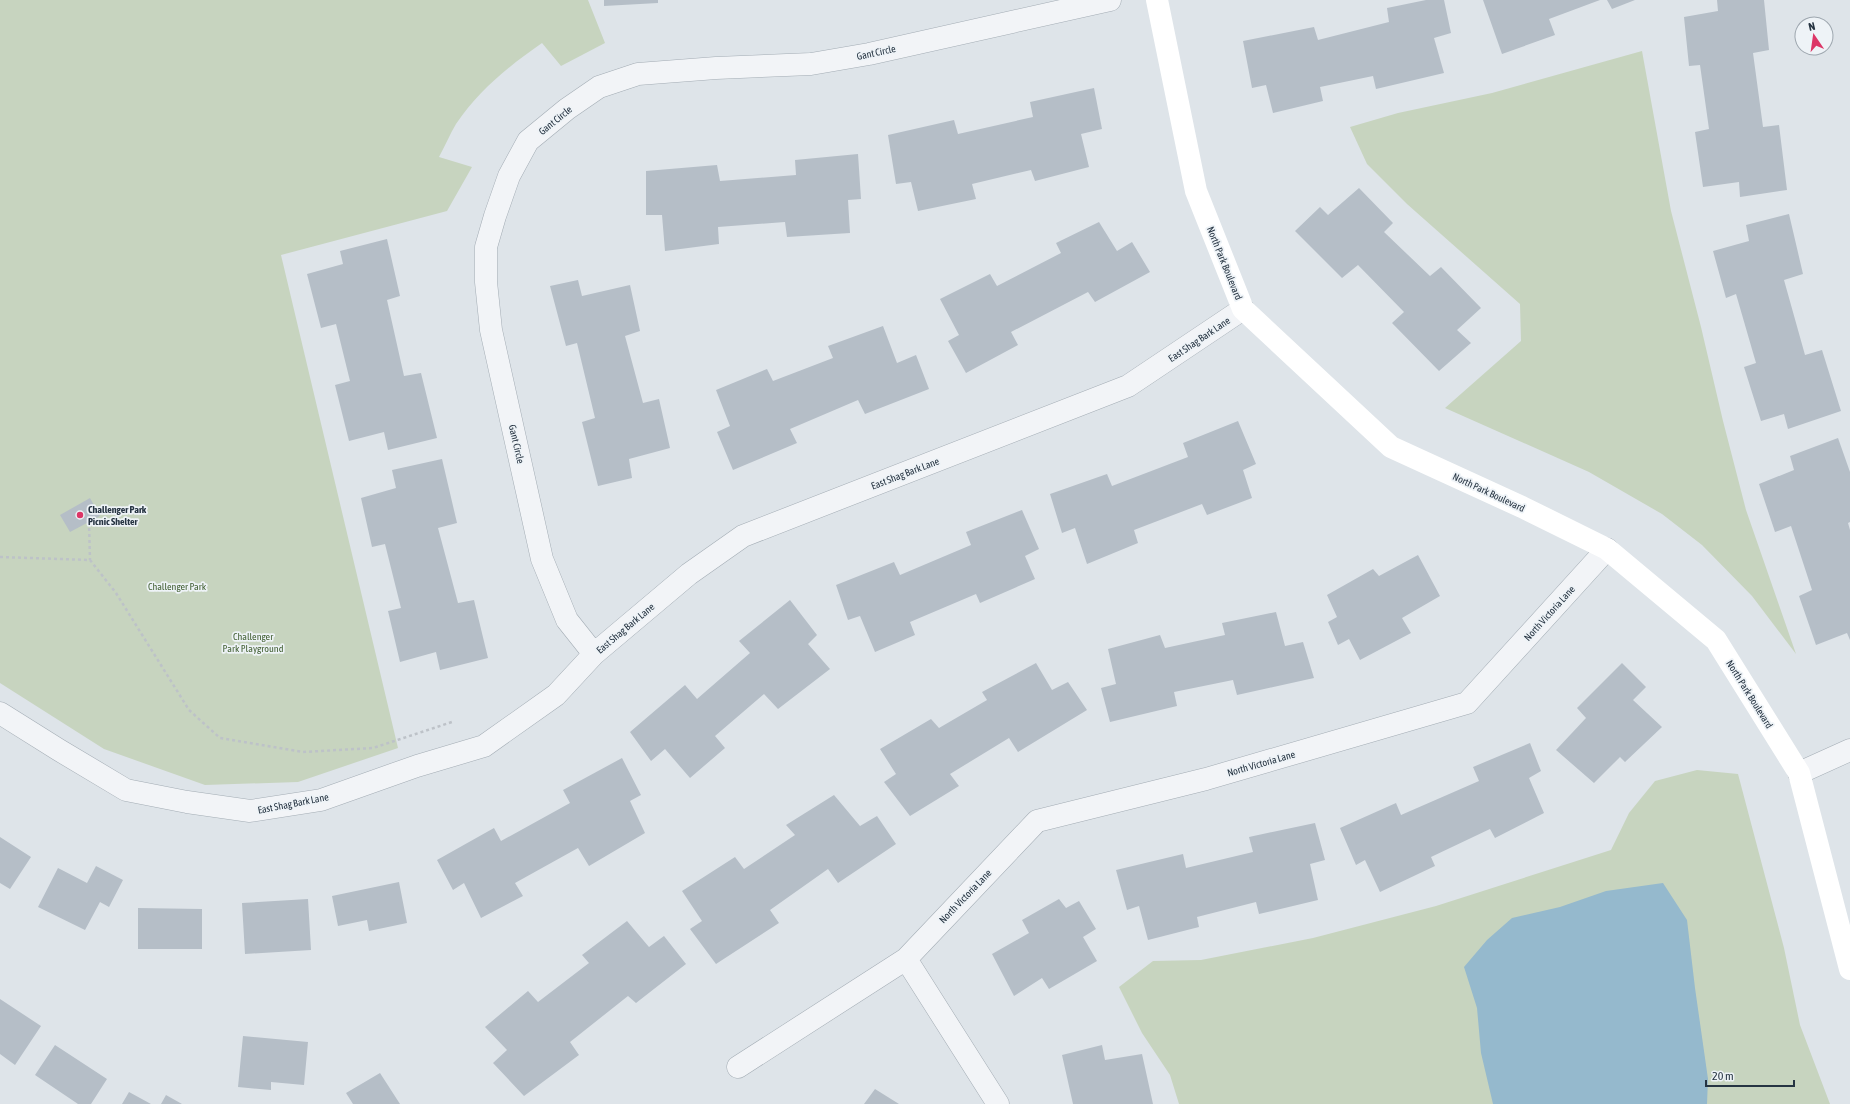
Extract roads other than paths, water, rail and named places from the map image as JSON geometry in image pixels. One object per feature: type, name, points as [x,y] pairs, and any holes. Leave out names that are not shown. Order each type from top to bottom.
[{"type":"street","name":"Gant Circle","points":[[594,654],[567,620],[542,559],[491,330],[486,282],[486,247],[509,176],[528,141],[567,109],[599,87],[638,74],[716,68],[811,64],[869,54],[1110,0]]},
{"type":"street","name":"North Park Boulevard","points":[[1157,0],[1196,191],[1243,309],[1391,447],[1607,549],[1716,640],[1799,773],[1850,969]]},
{"type":"street","name":"East Shag Bark Lane","points":[[0,713],[126,790],[187,802],[250,811],[321,800],[417,766],[484,746],[556,694],[594,654],[688,574],[742,536],[1128,386],[1243,309]]},
{"type":"street","name":"North Victoria Lane","points":[[738,1066],[906,959],[1037,821],[1206,779],[1467,703],[1607,549]]},
{"type":"street","points":[[1799,773],[1850,750]]},
{"type":"street","points":[[906,959],[998,1104]]},
{"type":"water","points":[[1663,883],[1687,920],[1708,1079],[1707,1104],[1493,1104],[1481,1053],[1477,1008],[1464,967],[1487,940],[1512,918],[1560,907],[1606,891]]},
{"type":"place","name":"Challenger Park Picnic Shelter","points":[[80,515]]},
{"type":"park label","name":"Challenger Park","points":[[177,586]]},
{"type":"park label","name":"Challenger Park Playground","points":[[253,642]]}]
